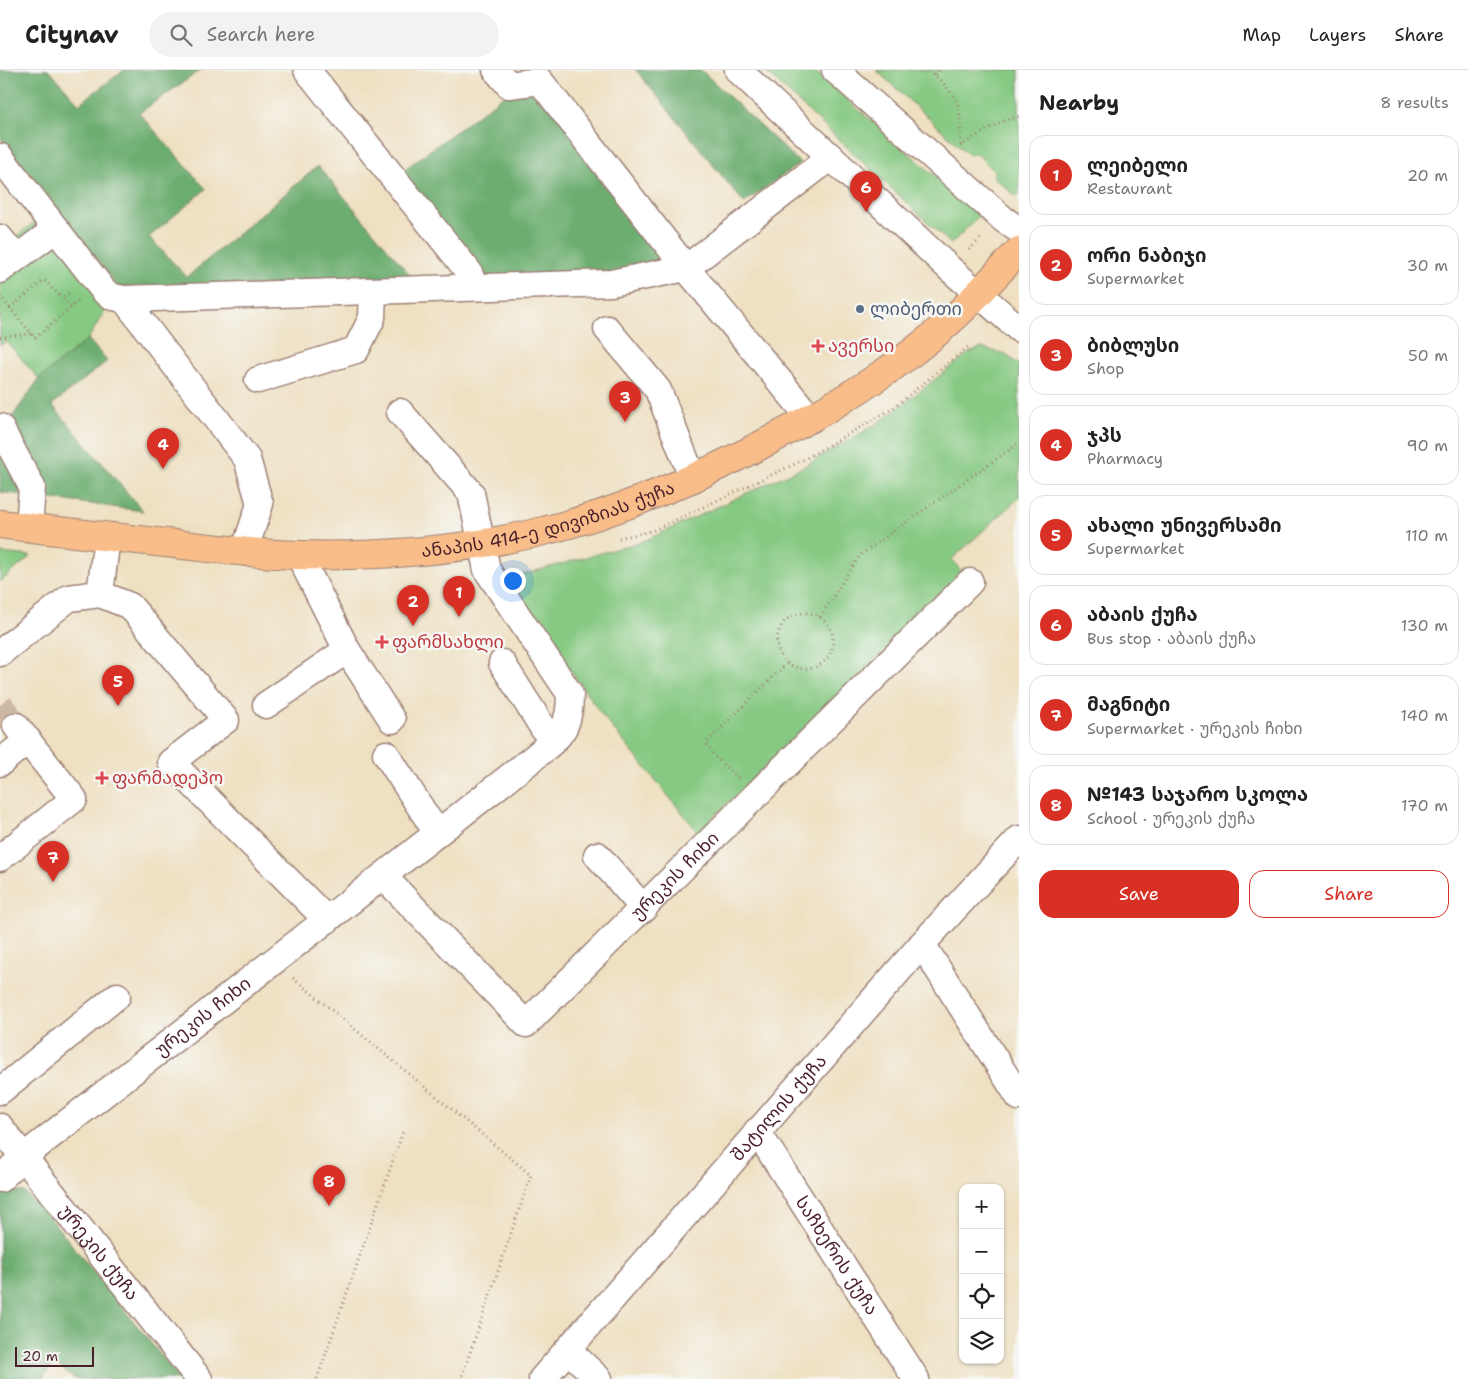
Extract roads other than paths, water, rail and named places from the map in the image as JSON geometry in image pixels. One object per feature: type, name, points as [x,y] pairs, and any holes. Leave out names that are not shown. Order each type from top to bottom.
[{"type":"main road","name":"ანაპის 414-ე დივიზიას ქუჩა","points":[[0,524],[244,552],[299,555],[350,555],[481,544],[532,534],[624,506],[693,479],[811,419],[899,363],[949,322],[1019,251]]},
{"type":"street","points":[[307,70],[469,272],[474,287]]},
{"type":"street","points":[[496,70],[509,85],[540,81],[686,268],[811,419]]},
{"type":"street","points":[[738,70],[950,270],[1019,330]]},
{"type":"street","points":[[835,70],[1003,219],[1019,230]]},
{"type":"street","points":[[0,157],[104,291],[119,298],[247,459],[260,504],[244,552]]},
{"type":"street","points":[[119,298],[611,283],[686,268],[831,158]]},
{"type":"street","points":[[0,238],[8,264],[56,229]]},
{"type":"street","points":[[258,380],[356,350],[372,318],[373,291]]},
{"type":"street","points":[[607,329],[658,390],[693,479]]},
{"type":"street","name":"ურეკის ჩიხი","points":[[0,1179],[22,1158],[531,760],[562,733],[570,716],[570,694],[487,570],[471,493],[400,412]]},
{"type":"street","points":[[0,427],[32,488],[29,528]]},
{"type":"street","points":[[100,594],[107,536]]},
{"type":"street","points":[[299,555],[347,650],[392,720]]},
{"type":"street","name":"ურეკის ჩიხი","points":[[383,876],[526,1024],[644,909],[970,582]]},
{"type":"street","points":[[0,653],[69,598],[100,594],[130,606],[226,720],[171,762],[327,920]]},
{"type":"street","points":[[266,705],[347,650]]},
{"type":"street","points":[[502,663],[552,742]]},
{"type":"street","points":[[0,763],[22,733],[74,800],[0,858]]},
{"type":"street","points":[[386,754],[437,833]]},
{"type":"street","name":"შატილის ქუჩა","points":[[542,1379],[757,1131],[922,944],[1019,838]]},
{"type":"street","points":[[597,855],[644,909]]},
{"type":"street","points":[[922,944],[1019,1097]]},
{"type":"street","points":[[0,1091],[118,996]]},
{"type":"street","name":"ურეკის ქუჩა","points":[[0,1127],[22,1158],[199,1379]]},
{"type":"street","name":"საჩხერის ქუჩა","points":[[757,1131],[916,1379]]},
{"type":"street","points":[[568,1350],[599,1379]]},
{"type":"tunnel","points":[[0,705],[16,726]]},
{"type":"place","name":"აბაის ქუჩა","points":[[866,212]]},
{"type":"place","name":"ლიბერთი","points":[[860,309]]},
{"type":"place","name":"ავერსი","points":[[818,346]]},
{"type":"place","name":"ბიბლუსი","points":[[625,422]]},
{"type":"place","name":"ჯპს","points":[[163,469]]},
{"type":"place","name":"ლეიბელი","points":[[459,617]]},
{"type":"place","name":"ორი ნაბიჯი","points":[[413,626]]},
{"type":"place","name":"ფარმსახლი","points":[[382,642]]},
{"type":"place","name":"ახალი უნივერსამი","points":[[118,706]]},
{"type":"place","name":"ფარმადეპო","points":[[102,778]]},
{"type":"place","name":"მაგნიტი","points":[[53,882]]},
{"type":"place","name":"№143 საჯარო სკოლა","points":[[329,1206]]}]
